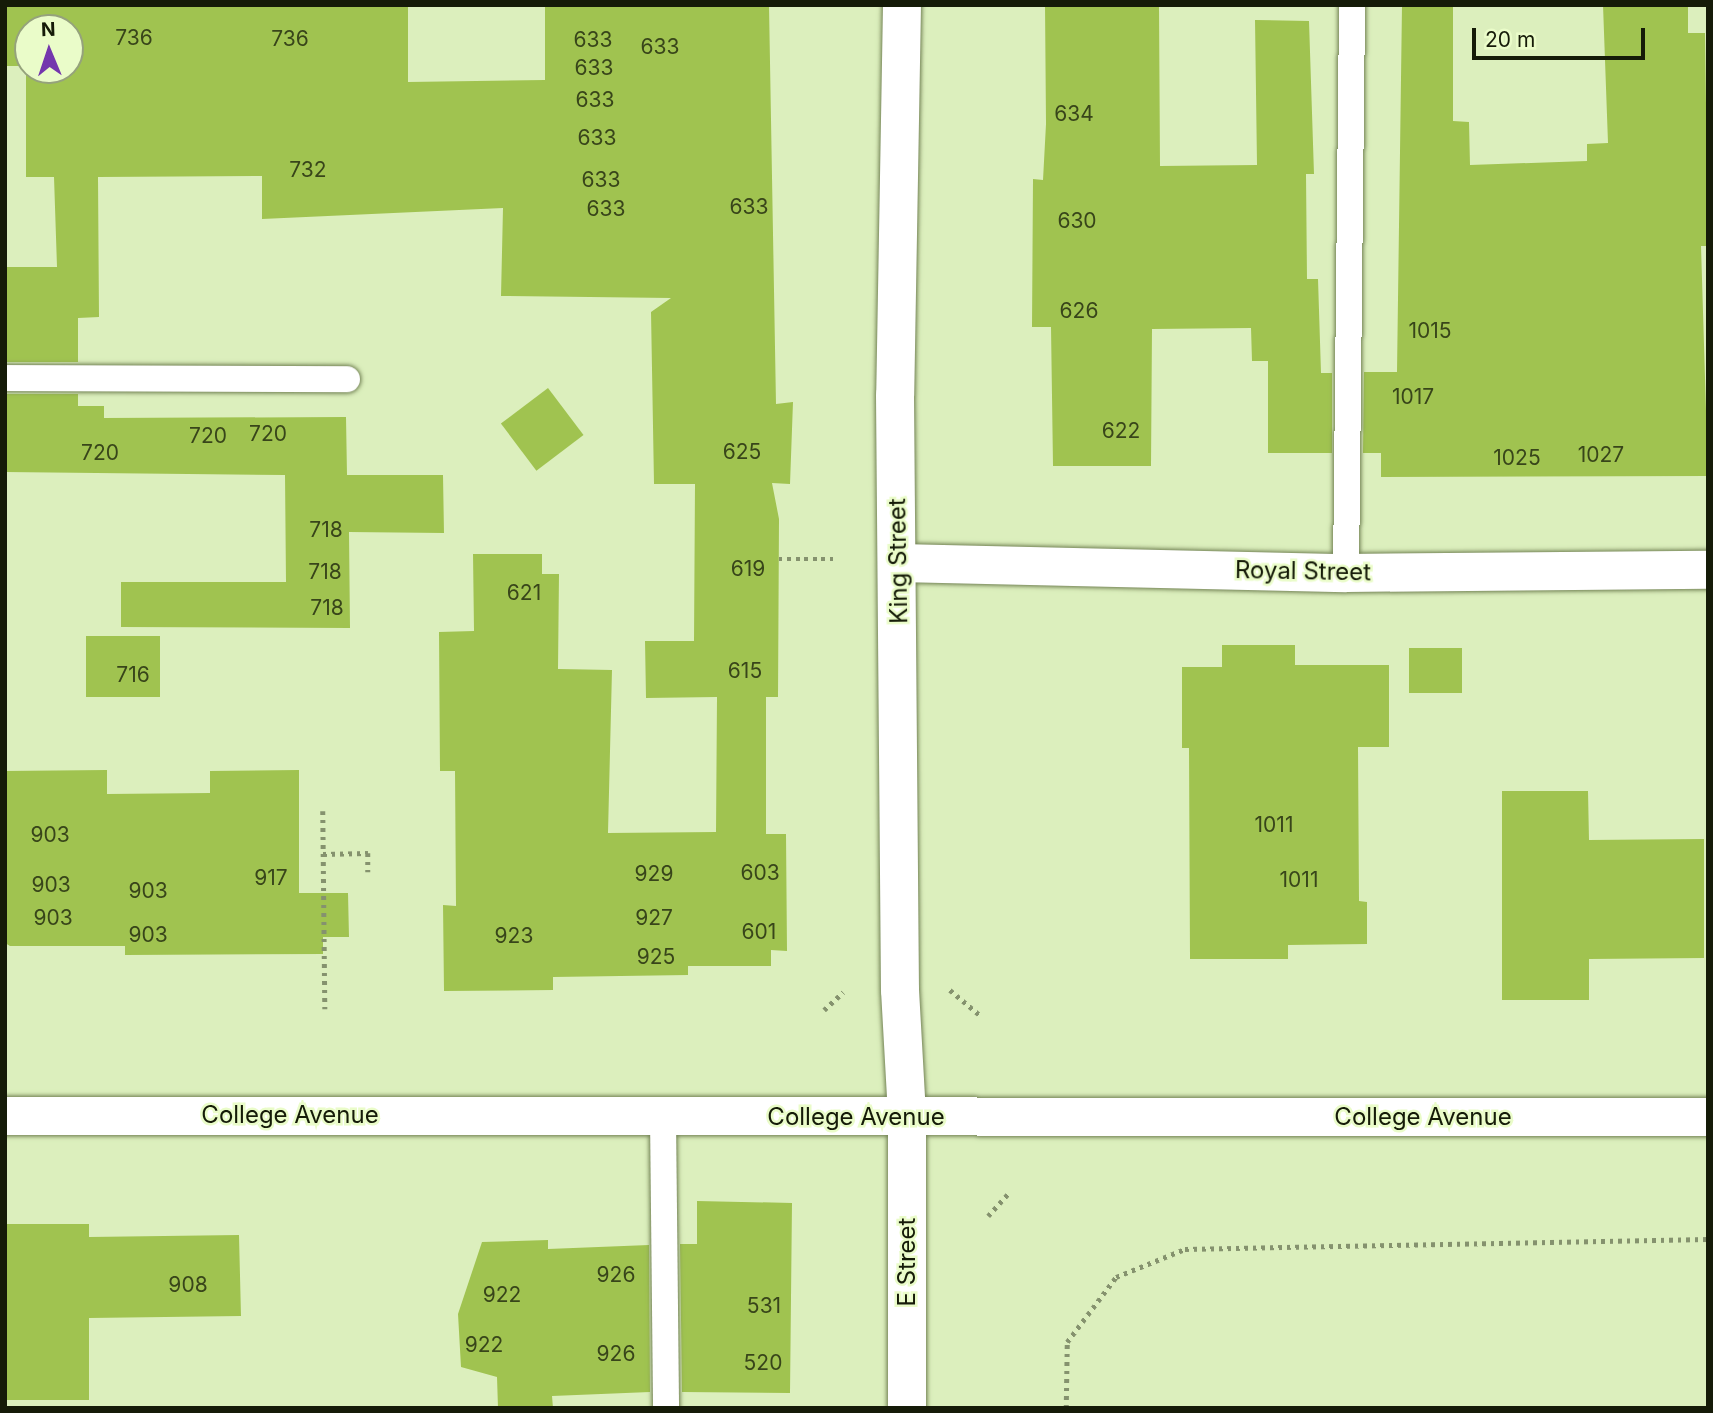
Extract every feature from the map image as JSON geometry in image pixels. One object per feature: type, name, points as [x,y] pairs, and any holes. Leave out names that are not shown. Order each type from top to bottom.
[{"type":"street","name":"King Street","points":[[902,5],[895,395],[899,564],[900,990],[907,1116]]},
{"type":"street","name":"Royal Street","points":[[899,564],[1346,573],[1708,570]]},
{"type":"street","name":"College Avenue","points":[[5,1116],[1708,1117]]},
{"type":"street","name":"E Street","points":[[907,1116],[907,1408]]},
{"type":"lane","points":[[1346,573],[1352,5]]},
{"type":"lane","points":[[5,378],[347,379]]},
{"type":"lane","points":[[663,1116],[666,1408]]},
{"type":"path","points":[[779,559],[833,559]]},
{"type":"path","points":[[323,811],[325,1009]]},
{"type":"path","points":[[323,854],[368,853],[368,872]]},
{"type":"path","points":[[948,988],[979,1014]]},
{"type":"path","points":[[824,1010],[843,992]]},
{"type":"path","points":[[988,1216],[1008,1194]]},
{"type":"path","points":[[1066,1408],[1067,1342],[1100,1298],[1116,1277],[1185,1250],[1708,1239]]},
{"type":"building","points":[[5,5],[408,5],[408,82],[545,80],[545,5],[769,5],[776,404],[793,402],[790,484],[772,483],[779,519],[778,697],[766,697],[766,834],[786,834],[787,951],[771,950],[771,966],[688,966],[688,975],[553,977],[553,990],[444,991],[443,905],[456,906],[455,771],[440,771],[439,632],[474,631],[473,554],[542,554],[542,574],[559,574],[558,669],[612,670],[608,833],[716,832],[717,697],[646,698],[645,641],[694,641],[695,484],[654,484],[651,312],[671,298],[501,296],[503,208],[262,219],[262,176],[98,177],[99,317],[78,318],[78,362],[5,362],[5,267],[57,267],[54,177],[26,177],[26,84],[84,84],[84,14],[14,14],[14,66],[5,66]]},
{"type":"building","points":[[1045,5],[1159,5],[1160,166],[1257,165],[1255,20],[1309,21],[1314,174],[1306,174],[1307,279],[1318,279],[1321,373],[1332,373],[1332,453],[1268,453],[1268,361],[1252,361],[1251,328],[1152,329],[1151,466],[1053,466],[1051,327],[1032,327],[1033,179],[1043,180],[1046,124]]},
{"type":"building","points":[[1402,5],[1453,5],[1453,121],[1469,122],[1470,165],[1587,161],[1587,144],[1608,143],[1603,5],[1688,5],[1688,33],[1705,33],[1708,246],[1701,246],[1708,476],[1381,477],[1381,453],[1363,453],[1364,372],[1397,372]]},
{"type":"building","points":[[548,388],[584,435],[536,471],[501,424]]},
{"type":"building","points":[[5,394],[78,394],[78,406],[104,406],[104,418],[346,417],[347,475],[443,475],[444,533],[349,532],[350,628],[121,627],[121,582],[286,582],[285,475],[5,472]]},
{"type":"building","points":[[86,636],[160,636],[160,697],[86,697]]},
{"type":"building","points":[[1222,645],[1295,645],[1295,665],[1389,665],[1389,747],[1358,747],[1359,901],[1367,902],[1367,944],[1288,945],[1288,959],[1190,959],[1189,748],[1182,748],[1182,667],[1222,667]]},
{"type":"building","points":[[1409,648],[1462,648],[1462,693],[1409,693]]},
{"type":"building","points":[[107,770],[107,794],[210,793],[210,771],[299,770],[299,893],[348,893],[349,937],[323,937],[323,954],[125,955],[125,946],[10,946],[5,943],[5,771]]},
{"type":"building","points":[[1502,791],[1588,791],[1589,840],[1704,839],[1704,958],[1589,959],[1589,1000],[1502,1000]]},
{"type":"building","points":[[697,1201],[792,1203],[790,1393],[682,1392],[680,1244],[697,1244]]},
{"type":"building","points":[[5,1224],[89,1224],[89,1237],[239,1235],[241,1316],[89,1318],[89,1400],[5,1400]]},
{"type":"building","points":[[548,1240],[548,1249],[649,1245],[650,1392],[552,1396],[553,1408],[498,1408],[497,1377],[461,1367],[458,1314],[482,1242]]}]
